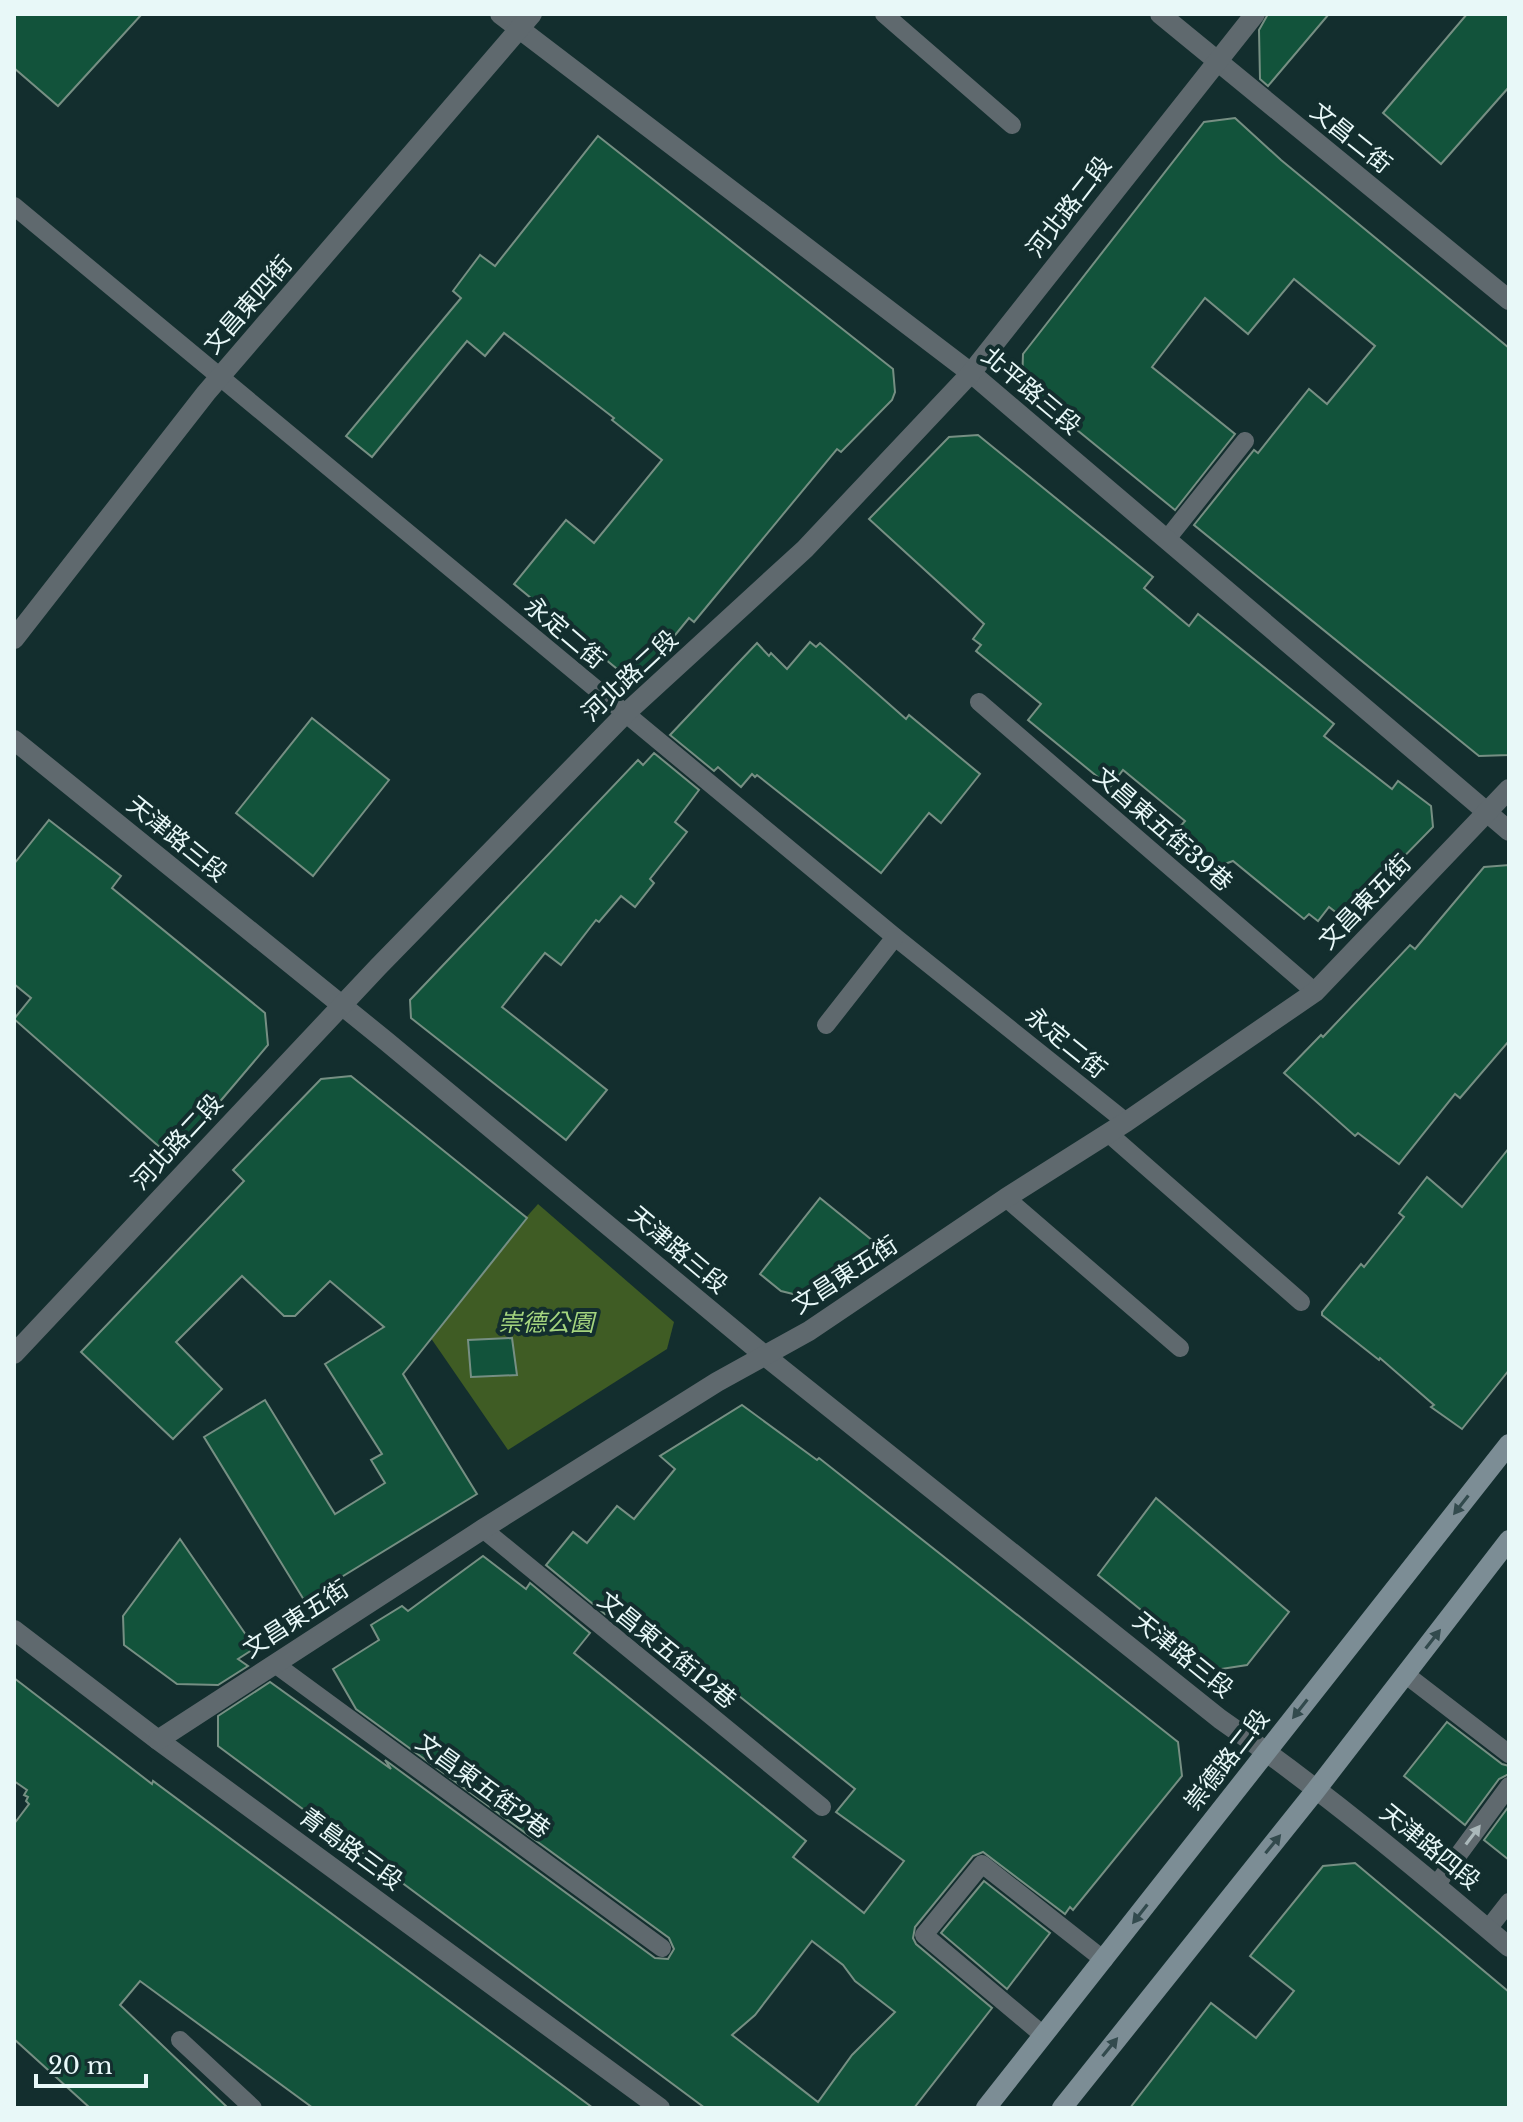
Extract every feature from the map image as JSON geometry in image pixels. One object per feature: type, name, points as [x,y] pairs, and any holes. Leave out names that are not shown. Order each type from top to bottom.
[{"type":"main road","name":"崇德路二段","points":[[986,2108],[1509,1444]]},
{"type":"main road","points":[[1062,2108],[1316,1790],[1509,1540]]},
{"type":"street","name":"北平路三段","points":[[500,14],[526,22],[971,373],[1509,831]]},
{"type":"street","name":"文昌二街","points":[[1160,14],[1509,300]]},
{"type":"street","name":"河北路二段","points":[[14,1354],[341,1005],[625,714],[805,549],[971,373],[1255,14]]},
{"type":"street","name":"文昌東四街","points":[[14,639],[221,376],[526,22]]},
{"type":"street","name":"天津路三段","points":[[14,740],[341,1005],[764,1355],[1220,1719],[1316,1790]]},
{"type":"street","name":"文昌東五街","points":[[158,1740],[483,1529],[717,1382],[809,1331],[1315,992],[1509,789]]},
{"type":"street","name":"青島路三段","points":[[14,1630],[158,1740],[660,2108]]},
{"type":"street","name":"天津路四段","points":[[1316,1790],[1437,1884],[1509,1947]]},
{"type":"lane","points":[[884,14],[1012,125]]},
{"type":"lane","name":"永定二街","points":[[14,206],[895,937],[1117,1127],[1301,1302]]},
{"type":"lane","points":[[1167,539],[1245,441]]},
{"type":"lane","name":"文昌東五街39巷","points":[[979,702],[1315,992]]},
{"type":"lane","points":[[826,1025],[895,937]]},
{"type":"lane","points":[[1006,1198],[1180,1348]]},
{"type":"lane","name":"文昌東五街12巷","points":[[483,1529],[822,1807]]},
{"type":"lane","name":"文昌東五街2巷","points":[[275,1664],[662,1948]]},
{"type":"lane","points":[[1405,1674],[1509,1754]]},
{"type":"lane","points":[[1437,1884],[1509,1786]]},
{"type":"lane","points":[[1043,2035],[924,1935],[982,1864],[1104,1960]]},
{"type":"lane","points":[[1488,1929],[1509,1902]]},
{"type":"lane","points":[[180,2040],[253,2108]]},
{"type":"green space","name":"崇德公園","points":[[538,1204],[674,1322],[667,1349],[508,1450],[426,1331]]},
{"type":"building","points":[[14,14],[142,14],[58,106],[14,68]]},
{"type":"building","points":[[1268,14],[1329,14],[1268,86],[1260,79],[1259,30]]},
{"type":"building","points":[[1467,14],[1509,14],[1509,87],[1441,164],[1383,113]]},
{"type":"building","points":[[1235,118],[1281,160],[1509,348],[1509,755],[1479,756],[1194,525],[1254,450],[1258,453],[1309,389],[1327,404],[1375,346],[1294,279],[1248,334],[1205,298],[1152,367],[1235,434],[1175,510],[1022,385],[1023,354],[1204,122]]},
{"type":"building","points":[[598,136],[893,369],[895,392],[892,400],[841,452],[837,449],[694,622],[689,618],[645,672],[616,668],[514,584],[566,520],[594,543],[662,460],[612,420],[614,418],[504,333],[485,356],[467,341],[372,457],[346,436],[461,298],[453,291],[480,255],[495,266]]},
{"type":"building","points":[[978,435],[1153,577],[1144,588],[1189,626],[1198,614],[1334,724],[1324,736],[1392,789],[1398,781],[1431,806],[1433,827],[1386,875],[1379,870],[1342,917],[1329,907],[1318,921],[1309,914],[1304,919],[1233,861],[1211,869],[1171,837],[1185,821],[1123,770],[1110,787],[1028,720],[1041,704],[976,651],[981,645],[973,639],[984,624],[869,519],[949,437]]},
{"type":"building","points":[[810,642],[816,647],[820,643],[906,719],[909,715],[980,774],[941,823],[929,813],[881,873],[757,775],[752,774],[741,787],[718,767],[714,771],[670,735],[757,643],[787,669]]},
{"type":"building","points":[[312,718],[389,780],[313,876],[236,813]]},
{"type":"building","points":[[654,753],[699,790],[675,822],[687,832],[650,879],[654,883],[635,907],[621,896],[599,922],[596,920],[561,965],[545,953],[502,1007],[607,1090],[566,1140],[411,1018],[410,1000],[638,760],[643,765]]},
{"type":"building","points":[[49,820],[121,876],[112,888],[265,1013],[268,1045],[172,1158],[14,1019],[31,998],[14,984],[14,864]]},
{"type":"building","points":[[1509,865],[1509,1041],[1460,1098],[1455,1094],[1399,1164],[1358,1133],[1355,1136],[1284,1073],[1321,1035],[1323,1037],[1410,945],[1415,949],[1484,867]]},
{"type":"building","points":[[351,1076],[527,1218],[403,1374],[477,1494],[304,1600],[204,1437],[265,1400],[335,1514],[385,1483],[371,1460],[382,1454],[325,1364],[384,1327],[330,1281],[295,1316],[284,1316],[242,1276],[176,1342],[222,1389],[173,1439],[81,1352],[244,1181],[233,1170],[321,1079]]},
{"type":"building","points":[[1509,1148],[1509,1370],[1462,1429],[1431,1407],[1434,1405],[1322,1312],[1404,1217],[1399,1213],[1427,1177],[1462,1207]]},
{"type":"building","points":[[820,1198],[878,1245],[805,1297],[781,1291],[760,1274]]},
{"type":"building","points":[[512,1338],[517,1375],[471,1377],[468,1340]]},
{"type":"building","points":[[742,1405],[817,1460],[819,1458],[1178,1742],[1182,1776],[1073,1910],[1070,1907],[1065,1914],[983,1852],[973,1856],[915,1927],[913,1938],[916,1944],[992,2008],[914,2108],[705,2108],[218,1746],[218,1716],[270,1682],[391,1769],[385,1760],[655,1958],[668,1959],[674,1949],[669,1938],[356,1709],[333,1669],[379,1640],[371,1625],[402,1606],[408,1611],[483,1556],[526,1589],[530,1583],[590,1633],[574,1653],[806,1841],[793,1857],[864,1913],[904,1861],[836,1812],[855,1789],[617,1598],[605,1614],[546,1565],[573,1532],[587,1543],[617,1506],[634,1519],[675,1469],[660,1456]],"holes":[[[812,1941],[843,1965],[855,1981],[895,2012],[852,2055],[818,2102],[732,2035],[755,2015]]]},
{"type":"building","points":[[1156,1498],[1289,1612],[1247,1665],[1215,1670],[1098,1575]]},
{"type":"building","points":[[180,1539],[255,1648],[238,1659],[248,1666],[218,1685],[177,1684],[124,1645],[123,1616]]},
{"type":"building","points":[[14,1678],[152,1784],[153,1781],[593,2108],[313,2108],[140,1981],[120,2005],[228,2108],[90,2108],[14,2039],[14,1824],[29,1804],[26,1801],[28,1797],[24,1795],[27,1790],[14,1781]]},
{"type":"building","points":[[1447,1722],[1502,1764],[1509,1766],[1509,1774],[1499,1779],[1465,1825],[1404,1776]]},
{"type":"building","points":[[1509,1806],[1509,1860],[1484,1840]]},
{"type":"building","points":[[1355,1863],[1509,1992],[1509,2108],[1130,2108],[1211,2003],[1256,2038],[1294,1991],[1250,1956],[1323,1866]]},
{"type":"building","points":[[984,1881],[1050,1933],[1007,1989],[941,1933]]}]
